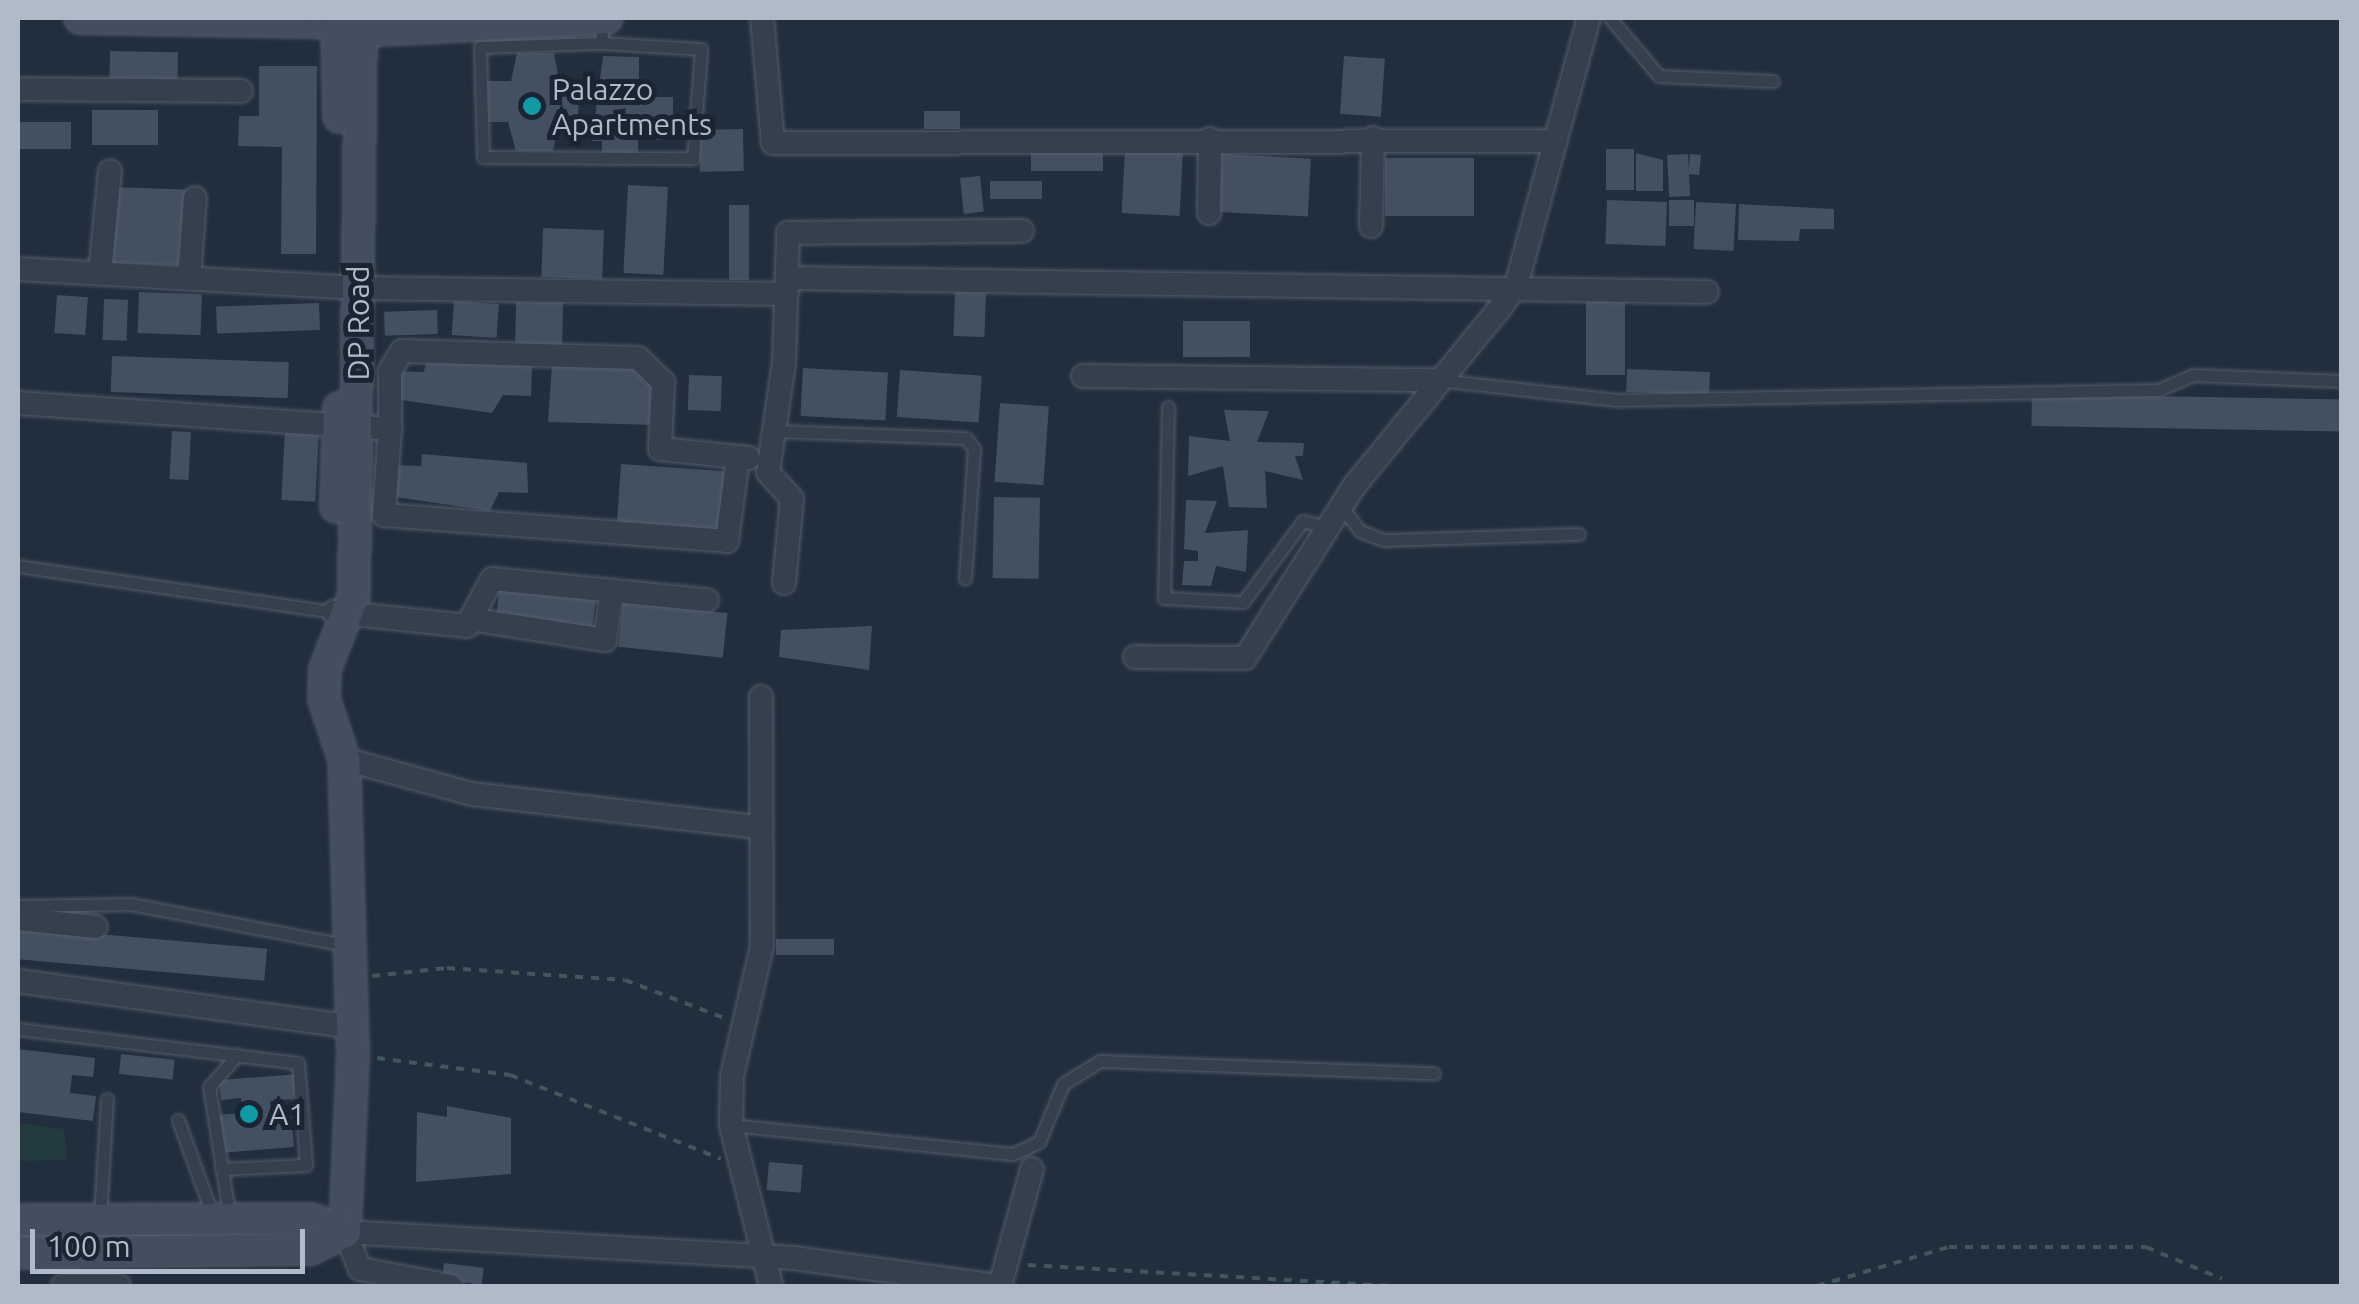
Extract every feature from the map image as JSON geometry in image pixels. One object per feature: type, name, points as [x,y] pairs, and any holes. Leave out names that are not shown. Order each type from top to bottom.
[{"type":"street","points":[[80,18],[604,24]]},
{"type":"street","points":[[762,18],[773,143],[1556,140]]},
{"type":"street","points":[[1135,658],[1245,658],[1342,506],[1434,380],[1516,286],[1589,18]]},
{"type":"street","name":"DP Road","points":[[341,22],[356,444],[342,620],[324,698],[344,759],[352,1041],[345,1232]]},
{"type":"street","points":[[18,89],[241,90]]},
{"type":"street","points":[[1371,226],[1372,138]]},
{"type":"street","points":[[1210,139],[1210,213]]},
{"type":"street","points":[[100,270],[110,171]]},
{"type":"street","points":[[190,274],[195,198]]},
{"type":"street","points":[[784,584],[792,499],[769,480],[787,286],[788,232],[1022,232]]},
{"type":"street","points":[[100,270],[146,268],[190,274]]},
{"type":"street","points":[[18,269],[190,274],[349,287],[1516,286],[1707,292]]},
{"type":"street","points":[[390,429],[390,371],[402,350],[638,358],[663,382],[660,449],[770,460]]},
{"type":"street","points":[[1083,376],[1434,380]]},
{"type":"street","points":[[18,403],[356,444],[390,429]]},
{"type":"street","points":[[356,444],[390,429]]},
{"type":"street","points":[[356,444],[384,516],[727,541],[738,457]]},
{"type":"street","points":[[476,620],[492,579],[707,600]]},
{"type":"street","points":[[342,620],[476,620],[606,640],[612,590]]},
{"type":"street","points":[[762,697],[756,827],[762,946],[743,1025],[732,1125],[738,1166],[771,1286]]},
{"type":"street","points":[[344,759],[395,780],[562,808],[756,827]]},
{"type":"street","points":[[18,919],[96,927]]},
{"type":"street","points":[[18,981],[352,1041]]},
{"type":"street","points":[[18,1220],[311,1218],[345,1232],[765,1257],[1001,1279],[1032,1168]]},
{"type":"street","points":[[18,1253],[311,1249],[345,1232]]},
{"type":"street","points":[[345,1232],[360,1270],[452,1286]]},
{"type":"street","points":[[64,1286],[120,1286]]},
{"type":"lane","points":[[1610,18],[1659,76],[1773,81]]},
{"type":"lane","points":[[604,24],[701,48],[693,158],[482,157],[480,47],[604,24]]},
{"type":"lane","points":[[1434,380],[1617,400],[2158,390],[2193,375],[2342,380]]},
{"type":"lane","points":[[1168,407],[1164,598],[1243,602],[1303,521],[1327,528]]},
{"type":"lane","points":[[774,432],[966,438],[974,449],[965,578]]},
{"type":"lane","points":[[1342,506],[1360,531],[1384,540],[1580,534]]},
{"type":"lane","points":[[18,566],[342,620]]},
{"type":"lane","points":[[18,906],[132,904],[350,946]]},
{"type":"lane","points":[[18,1029],[298,1063],[306,1073],[306,1165],[221,1169]]},
{"type":"lane","points":[[222,1219],[221,1169],[209,1087],[237,1055]]},
{"type":"lane","points":[[732,1125],[1013,1154],[1039,1142],[1063,1084],[1100,1061],[1434,1073]]},
{"type":"lane","points":[[100,1220],[107,1099]]},
{"type":"lane","points":[[178,1120],[222,1219]]},
{"type":"path","points":[[350,978],[447,968],[626,980],[743,1025]]},
{"type":"path","points":[[352,1041],[510,1076],[738,1166]]},
{"type":"path","points":[[1817,1286],[1949,1247],[2146,1247],[2222,1279]]},
{"type":"path","points":[[1001,1279],[1388,1286]]},
{"type":"green space","points":[[18,1123],[64,1129],[67,1160],[18,1161]]},
{"type":"building","points":[[110,51],[178,52],[178,79],[110,78]]},
{"type":"building","name":"Palazzo Apartments","points":[[517,53],[554,53],[561,91],[579,81],[578,122],[559,122],[553,151],[516,151],[508,122],[486,122],[485,81],[511,81]]},
{"type":"building","name":"Palazzo Apartments","points":[[603,56],[639,57],[639,83],[653,97],[673,97],[673,140],[638,140],[638,154],[602,154],[602,141],[592,141]]},
{"type":"building","points":[[1344,56],[1385,59],[1381,117],[1340,114]]},
{"type":"building","points":[[259,66],[317,66],[316,254],[281,254],[282,147],[238,146],[239,116],[259,116]]},
{"type":"building","points":[[92,110],[158,110],[158,145],[92,145]]},
{"type":"building","points":[[924,111],[960,111],[960,129],[924,129]]},
{"type":"building","points":[[18,122],[71,122],[71,149],[18,149]]},
{"type":"building","points":[[743,129],[744,171],[700,172],[699,130]]},
{"type":"building","points":[[1125,149],[1183,152],[1180,216],[1122,213]]},
{"type":"building","points":[[1606,149],[1634,149],[1634,190],[1606,190]]},
{"type":"building","points":[[1031,152],[1103,152],[1103,171],[1031,171]]},
{"type":"building","points":[[1636,153],[1663,160],[1663,191],[1636,191]]},
{"type":"building","points":[[1222,154],[1311,159],[1308,217],[1219,212]]},
{"type":"building","points":[[1688,154],[1690,196],[1669,197],[1667,155]]},
{"type":"building","points":[[1690,154],[1701,155],[1699,175],[1688,174]]},
{"type":"building","points":[[1385,158],[1474,158],[1474,216],[1385,216]]},
{"type":"building","points":[[980,176],[984,212],[964,214],[960,178]]},
{"type":"building","points":[[990,181],[1042,181],[1042,199],[990,199]]},
{"type":"building","points":[[628,185],[668,187],[663,275],[623,273]]},
{"type":"building","points":[[114,187],[190,190],[187,266],[111,263]]},
{"type":"building","points":[[1607,200],[1667,202],[1665,246],[1605,244]]},
{"type":"building","points":[[1669,200],[1694,200],[1694,226],[1669,226]]},
{"type":"building","points":[[1696,202],[1736,204],[1733,251],[1694,249]]},
{"type":"building","points":[[1739,204],[1834,209],[1834,229],[1800,229],[1799,241],[1738,240]]},
{"type":"building","points":[[729,205],[749,205],[749,280],[729,280]]},
{"type":"building","points":[[543,228],[604,230],[602,279],[541,277]]},
{"type":"building","points":[[139,292],[202,294],[201,335],[138,333]]},
{"type":"building","points":[[955,292],[986,293],[984,337],[953,336]]},
{"type":"building","points":[[57,295],[88,297],[85,335],[54,333]]},
{"type":"building","points":[[104,299],[128,300],[127,341],[103,340]]},
{"type":"building","points":[[1586,299],[1625,299],[1625,375],[1586,375]]},
{"type":"building","points":[[454,301],[499,304],[497,338],[452,335]]},
{"type":"building","points":[[516,302],[563,303],[562,346],[515,345]]},
{"type":"building","points":[[319,303],[320,330],[217,334],[216,307]]},
{"type":"building","points":[[437,310],[438,334],[385,336],[384,312]]},
{"type":"building","points":[[1183,321],[1250,321],[1250,357],[1183,357]]},
{"type":"building","points":[[112,356],[289,362],[288,398],[111,392]]},
{"type":"building","points":[[426,361],[532,365],[531,396],[503,395],[492,413],[394,399],[395,371],[424,372]]},
{"type":"building","points":[[552,364],[636,366],[658,396],[656,425],[548,422]]},
{"type":"building","points":[[803,368],[888,372],[885,420],[800,416]]},
{"type":"building","points":[[1627,369],[1710,372],[1709,395],[1626,392]]},
{"type":"building","points":[[900,370],[982,376],[979,423],[897,417]]},
{"type":"building","points":[[689,375],[722,376],[721,411],[688,410]]},
{"type":"building","points":[[2032,394],[2342,399],[2341,431],[2031,426]]},
{"type":"building","points":[[1000,403],[1049,406],[1043,485],[994,482]]},
{"type":"building","points":[[1224,410],[1269,411],[1257,442],[1304,443],[1303,456],[1295,456],[1303,480],[1265,471],[1267,508],[1229,507],[1223,466],[1188,476],[1189,436],[1230,441]]},
{"type":"building","points":[[285,429],[319,431],[315,502],[281,500]]},
{"type":"building","points":[[172,431],[191,432],[188,480],[169,479]]},
{"type":"building","points":[[422,454],[527,463],[528,493],[499,492],[490,511],[389,496],[392,465],[421,466]]},
{"type":"building","points":[[621,464],[726,471],[722,530],[617,523]]},
{"type":"building","points":[[994,497],[1040,498],[1039,579],[993,578]]},
{"type":"building","points":[[1186,500],[1217,501],[1205,533],[1248,530],[1246,572],[1216,566],[1211,586],[1182,585],[1184,561],[1198,561],[1198,551],[1184,549]]},
{"type":"building","points":[[500,584],[596,596],[592,635],[495,623]]},
{"type":"building","points":[[623,602],[727,613],[723,658],[618,647]]},
{"type":"building","points":[[872,626],[869,670],[779,657],[781,630]]},
{"type":"building","points":[[18,927],[267,949],[264,981],[18,959]]},
{"type":"building","points":[[776,939],[834,939],[834,955],[776,955]]},
{"type":"building","points":[[18,1049],[95,1058],[93,1077],[72,1075],[70,1093],[96,1096],[93,1121],[18,1112]]},
{"type":"building","points":[[121,1054],[175,1060],[173,1080],[119,1074]]},
{"type":"building","name":"A1","points":[[299,1074],[293,1099],[270,1101],[271,1115],[291,1113],[294,1147],[220,1153],[217,1115],[242,1113],[241,1098],[221,1100],[219,1080]]},
{"type":"building","points":[[447,1106],[511,1118],[511,1174],[416,1182],[417,1112],[447,1117]]},
{"type":"building","points":[[769,1162],[803,1165],[800,1193],[767,1190]]},
{"type":"building","points":[[444,1263],[484,1268],[482,1285],[442,1280]]},
{"type":"place","name":"Palazzo Apartments","points":[[532,106]]},
{"type":"place","name":"A1","points":[[249,1114]]}]
